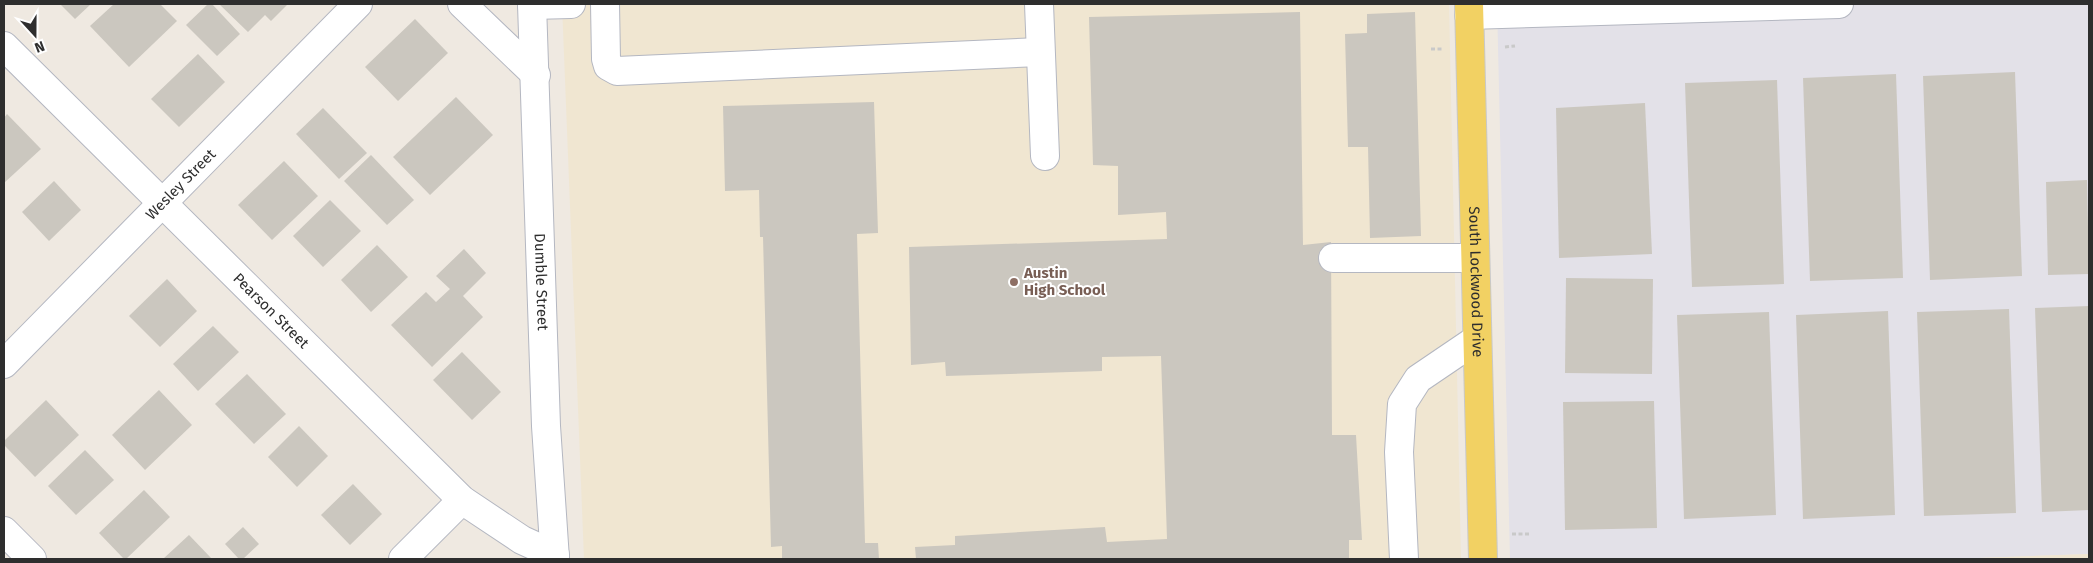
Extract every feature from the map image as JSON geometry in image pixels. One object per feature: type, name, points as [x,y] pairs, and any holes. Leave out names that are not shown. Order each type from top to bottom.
[{"type":"main road","name":"South Lockwood Drive","points":[[1469,9],[1483,559]]},
{"type":"street","name":"Wesley Street","points":[[4,364],[358,4]]},
{"type":"street","points":[[462,4],[536,75]]},
{"type":"street","points":[[532,4],[571,4]]},
{"type":"street","name":"Dumble Street","points":[[532,4],[536,75],[546,426],[555,557]]},
{"type":"street","points":[[605,4],[606,59],[608,66],[617,72],[1040,52]]},
{"type":"street","points":[[1039,4],[1045,156]]},
{"type":"street","points":[[1469,9],[1839,4]]},
{"type":"street","name":"Pearson Street","points":[[4,46],[462,500],[522,540],[555,557]]},
{"type":"street","points":[[1333,258],[1475,258]]},
{"type":"street","points":[[1404,559],[1399,452],[1402,404],[1418,380],[1477,339]]},
{"type":"street","points":[[403,559],[462,500]]},
{"type":"street","points":[[4,531],[32,559]]},
{"type":"path","points":[[1505,47],[1515,46]]},
{"type":"path","points":[[1512,534],[1529,534]]},
{"type":"shaded area","name":"Austin High School","points":[[562,4],[1449,4],[1461,559],[584,559]]},
{"type":"shaded area","points":[[1497,4],[2089,4],[2089,554],[1951,559],[1510,559]]},
{"type":"shaded area","points":[[2089,554],[2089,559],[1951,559]]},
{"type":"building","points":[[60,4],[91,4],[75,19]]},
{"type":"building","points":[[114,4],[160,4],[177,21],[129,67],[90,26]]},
{"type":"building","points":[[208,4],[212,4],[240,34],[217,56],[186,25]]},
{"type":"building","points":[[219,4],[288,4],[271,21],[265,15],[248,32]]},
{"type":"building","points":[[1300,12],[1303,245],[1331,242],[1332,435],[1356,435],[1362,540],[1349,540],[1349,559],[916,559],[915,547],[955,545],[955,536],[1105,527],[1107,542],[1167,539],[1161,356],[1102,357],[1102,371],[946,376],[945,362],[911,365],[909,247],[1167,239],[1166,212],[1118,215],[1118,166],[1093,165],[1089,17]]},
{"type":"building","points":[[1415,12],[1421,236],[1370,238],[1368,147],[1348,147],[1345,34],[1367,33],[1367,14]]},
{"type":"building","points":[[415,19],[448,53],[398,101],[365,67]]},
{"type":"building","points":[[198,54],[225,82],[179,127],[151,99]]},
{"type":"building","points":[[2015,72],[2022,276],[1930,280],[1923,76]]},
{"type":"building","points":[[1896,74],[1903,278],[1810,281],[1803,78]]},
{"type":"building","points":[[1777,80],[1784,284],[1692,287],[1685,83]]},
{"type":"building","points":[[456,97],[493,135],[430,195],[393,157]]},
{"type":"building","points":[[874,102],[878,233],[857,234],[865,543],[878,543],[879,559],[782,559],[782,546],[771,547],[763,237],[760,237],[759,190],[725,191],[723,106]]},
{"type":"building","points":[[1645,103],[1652,254],[1559,258],[1556,108]]},
{"type":"building","points":[[323,108],[367,153],[339,179],[296,134]]},
{"type":"building","points":[[7,114],[41,149],[4,183],[4,118]]},
{"type":"building","points":[[371,155],[414,200],[387,225],[344,181]]},
{"type":"building","points":[[284,161],[318,196],[272,240],[238,205]]},
{"type":"building","points":[[2087,180],[2089,274],[2048,275],[2046,182]]},
{"type":"building","points":[[54,181],[81,210],[49,241],[22,212]]},
{"type":"building","points":[[330,200],[361,231],[323,267],[293,236]]},
{"type":"building","points":[[377,245],[408,277],[371,312],[341,280]]},
{"type":"building","points":[[464,249],[486,273],[463,296],[483,317],[432,367],[391,325],[426,292],[436,302],[450,289],[436,276]]},
{"type":"building","points":[[1566,278],[1653,279],[1652,374],[1565,373]]},
{"type":"building","points":[[167,279],[197,311],[160,347],[129,316]]},
{"type":"building","points":[[2089,306],[2089,510],[2042,512],[2035,308]]},
{"type":"building","points":[[2009,309],[2016,513],[1924,516],[1917,312]]},
{"type":"building","points":[[1888,311],[1895,515],[1803,519],[1796,315]]},
{"type":"building","points":[[1769,312],[1776,515],[1684,519],[1677,315]]},
{"type":"building","points":[[213,326],[239,352],[198,391],[173,364]]},
{"type":"building","points":[[462,352],[501,392],[472,420],[433,380]]},
{"type":"building","points":[[247,374],[286,414],[254,444],[215,404]]},
{"type":"building","points":[[159,390],[192,425],[145,470],[112,435]]},
{"type":"building","points":[[46,400],[79,435],[35,477],[4,445],[4,441]]},
{"type":"building","points":[[1654,401],[1657,528],[1565,530],[1563,402]]},
{"type":"building","points":[[299,426],[328,456],[297,487],[268,457]]},
{"type":"building","points":[[85,450],[114,480],[76,515],[48,486]]},
{"type":"building","points":[[353,484],[382,514],[350,545],[321,515]]},
{"type":"building","points":[[144,490],[170,517],[124,559],[99,533]]},
{"type":"building","points":[[243,527],[259,544],[243,559],[239,559],[225,544]]},
{"type":"building","points":[[189,535],[212,559],[163,559]]},
{"type":"place","name":"Austin High School","points":[[1014,282]]}]
